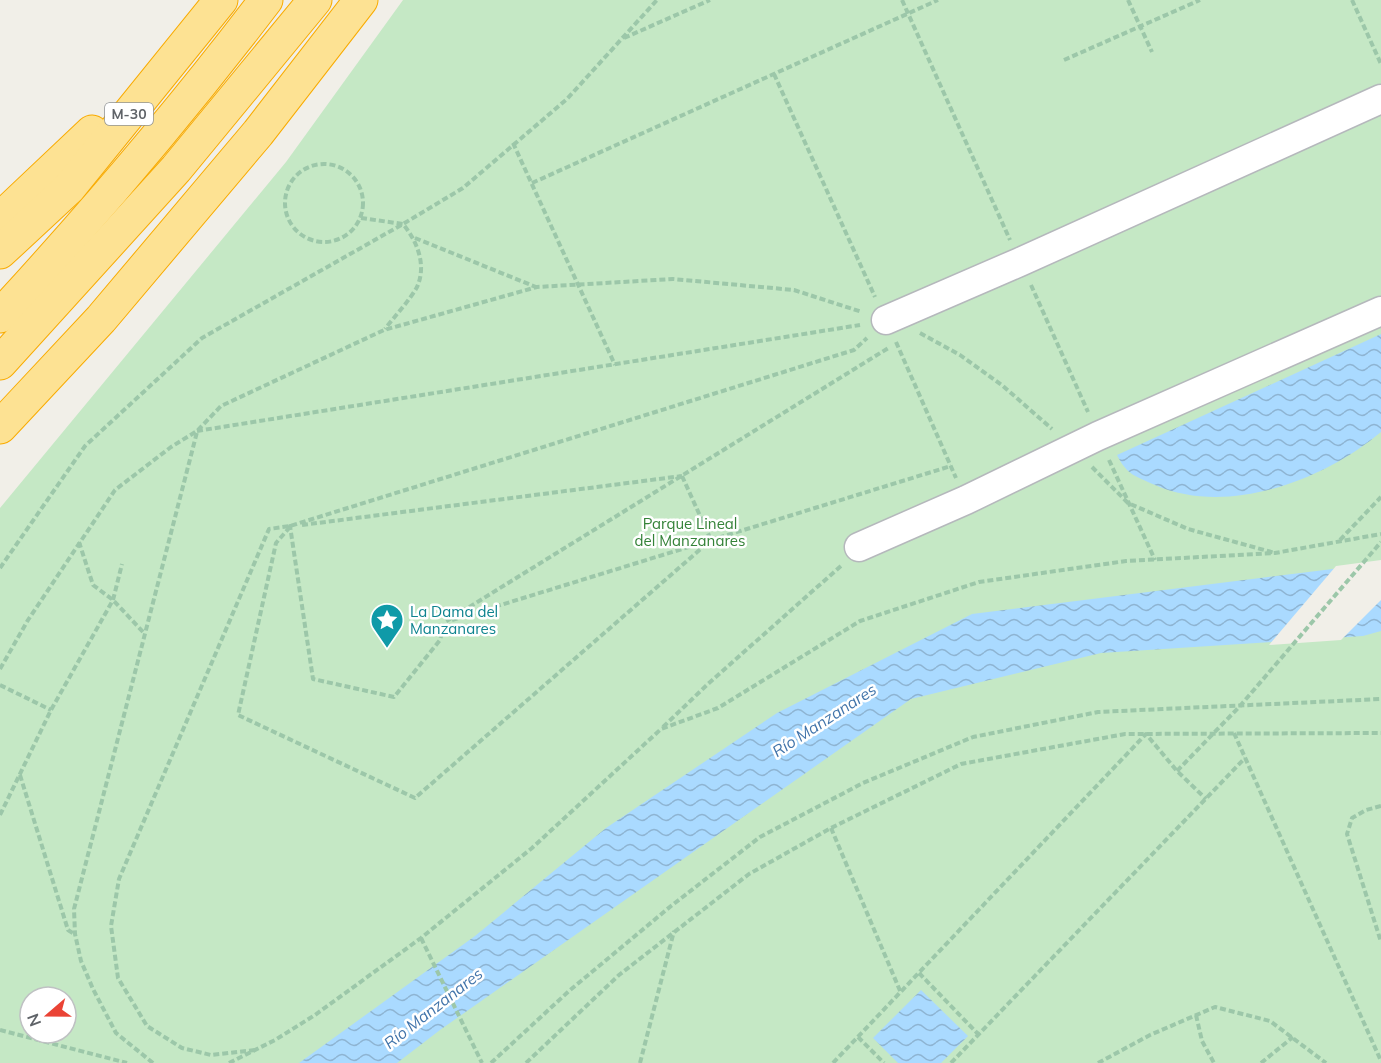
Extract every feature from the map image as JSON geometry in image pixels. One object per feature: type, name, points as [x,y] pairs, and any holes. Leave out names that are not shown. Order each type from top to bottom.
[{"type":"highway","points":[[0,219],[189,41],[221,0]]},
{"type":"highway","points":[[0,316],[41,272],[213,69],[266,0]]},
{"type":"highway","points":[[0,363],[176,169],[315,0]]},
{"type":"highway","points":[[0,427],[100,319],[243,151],[361,0]]},
{"type":"highway","name":"M-30","points":[[0,252],[69,188],[189,41]]},
{"type":"street","points":[[891,332],[1381,99]]},
{"type":"street","points":[[859,548],[966,500],[1072,448],[1381,311]]},
{"type":"path","points":[[0,568],[85,446],[202,338],[404,224],[463,188],[567,99],[657,0]]},
{"type":"path","points":[[620,40],[710,0]]},
{"type":"path","points":[[532,183],[938,0]]},
{"type":"path","points":[[1128,0],[1152,52]]},
{"type":"path","points":[[1064,60],[1200,0]]},
{"type":"path","points":[[1352,0],[1381,64]]},
{"type":"path","points":[[774,74],[966,500]]},
{"type":"path","points":[[513,144],[580,284],[615,365]]},
{"type":"path","points":[[313,165],[338,166],[349,172],[362,193],[361,218],[353,230],[343,238],[331,242],[304,238],[287,218],[284,205],[286,192],[292,179],[313,165]]},
{"type":"path","points":[[361,218],[404,224],[415,238],[421,264],[417,286],[384,330]]},
{"type":"path","points":[[415,238],[537,287]]},
{"type":"path","points":[[0,669],[28,620],[115,489],[171,447],[198,431],[221,406],[384,330],[537,287],[673,279],[794,290],[891,332]]},
{"type":"path","points":[[198,431],[615,365],[911,328],[960,355],[1003,387],[1072,448],[1128,503],[1188,529],[1275,553]]},
{"type":"path","points":[[290,526],[313,679],[394,697],[440,640],[445,622],[682,476],[891,332]]},
{"type":"path","points":[[711,540],[415,798],[238,715],[276,543],[290,526],[854,350],[891,332]]},
{"type":"path","points":[[153,1063],[116,1033],[81,961],[75,934],[74,909],[198,431]]},
{"type":"path","points":[[445,622],[951,466]]},
{"type":"path","points":[[255,1050],[211,1055],[182,1048],[147,1026],[118,978],[111,926],[119,879],[269,529],[682,476]]},
{"type":"path","points":[[682,476],[711,540]]},
{"type":"path","points":[[1340,540],[1381,497]]},
{"type":"path","points":[[661,729],[718,708],[860,621],[979,582],[1126,561],[1275,553],[1381,534]]},
{"type":"path","points":[[79,542],[93,585],[113,600],[145,633]]},
{"type":"path","points":[[1177,771],[1240,706],[1381,542]]},
{"type":"path","points":[[229,1063],[315,1015],[421,938],[532,848],[709,683],[832,575],[859,548]]},
{"type":"path","points":[[0,816],[51,710],[113,600],[122,564]]},
{"type":"path","points":[[0,685],[51,710]]},
{"type":"path","points":[[491,1063],[578,984],[671,906],[760,837],[863,783],[974,737],[1098,712],[1381,699]]},
{"type":"path","points":[[1234,733],[1381,1061]]},
{"type":"path","points":[[526,1063],[619,975],[749,874],[831,828],[961,764],[1125,734],[1381,733]]},
{"type":"path","points":[[1146,734],[1177,771],[1206,799]]},
{"type":"path","points":[[833,1063],[1146,734]]},
{"type":"path","points":[[951,1063],[1245,758]]},
{"type":"path","points":[[20,775],[68,930],[75,934]]},
{"type":"path","points":[[1381,806],[1366,810],[1352,818],[1347,834],[1381,942]]},
{"type":"path","points":[[831,828],[901,993]]},
{"type":"path","points":[[640,1063],[674,931]]},
{"type":"path","points":[[421,938],[482,1063]]},
{"type":"path","points":[[919,973],[978,1035]]},
{"type":"path","points":[[1098,1063],[1150,1035],[1215,1007],[1270,1021],[1326,1063]]},
{"type":"path","points":[[1196,1015],[1202,1041],[1214,1063]]},
{"type":"path","points":[[0,1030],[127,1063]]},
{"type":"path","points":[[858,1037],[884,1063]]},
{"type":"path","points":[[1261,1063],[1293,1037]]},
{"type":"green space","name":"Parque Lineal del Manzanares","points":[[403,0],[1381,0],[1381,1063],[0,1063],[0,508],[286,162]]},
{"type":"water","points":[[1381,334],[1381,432],[1332,465],[1304,478],[1244,495],[1213,497],[1183,494],[1137,477],[1124,467],[1117,455]]},
{"type":"water","name":"Río Manzanares","points":[[1381,563],[1381,631],[1363,636],[1101,653],[911,699],[440,1030],[397,1063],[299,1063],[475,936],[606,828],[777,713],[972,614]]},
{"type":"water","points":[[921,990],[968,1036],[941,1063],[898,1063],[873,1038]]},
{"type":"pier","points":[[1381,560],[1381,600],[1341,640],[1269,645],[1336,566]]},
{"type":"place","name":"La Dama del Manzanares","points":[[387,649]]}]
